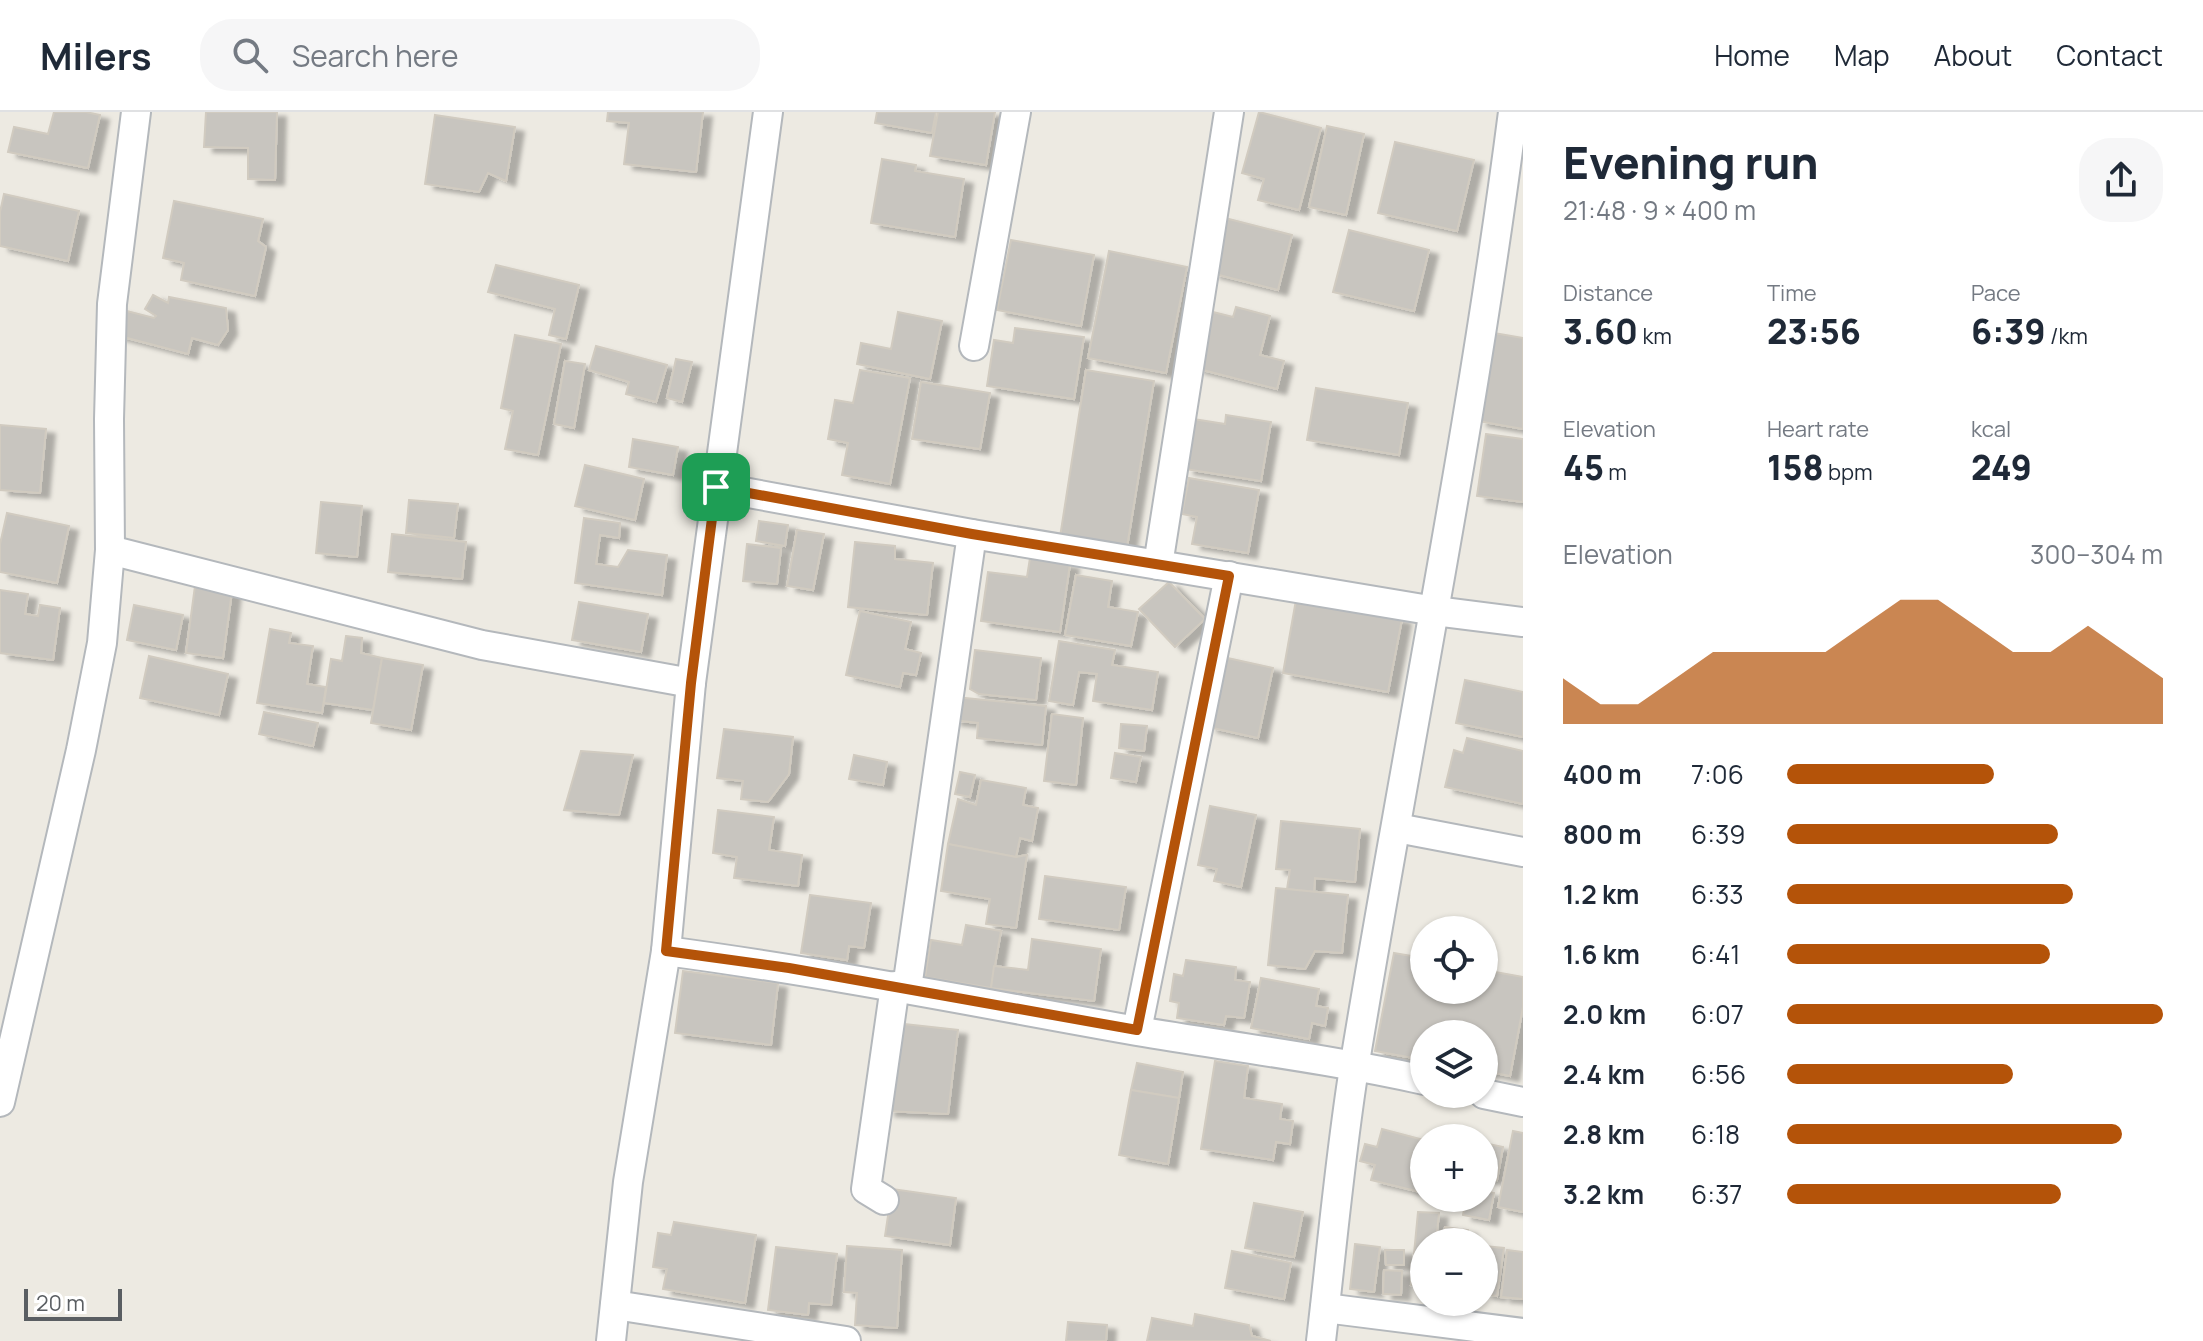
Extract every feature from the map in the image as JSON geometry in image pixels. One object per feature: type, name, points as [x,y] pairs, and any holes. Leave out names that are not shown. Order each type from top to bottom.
[{"type":"street","points":[[0,1102],[81,750],[102,643],[110,550],[112,304],[136,112]]},
{"type":"street","points":[[611,1341],[628,1182],[666,951],[691,683],[768,112]]},
{"type":"street","points":[[974,346],[1016,112]]},
{"type":"street","points":[[1158,565],[1229,112]]},
{"type":"street","points":[[1321,1341],[1355,1065],[1435,611],[1497,235],[1513,112]]},
{"type":"street","points":[[716,487],[972,534],[1435,611],[1523,622]]},
{"type":"street","points":[[884,1200],[866,1189],[972,534]]},
{"type":"street","points":[[110,550],[482,645],[691,683]]},
{"type":"street","points":[[1137,1030],[1229,576]]},
{"type":"street","points":[[1397,828],[1523,852]]},
{"type":"street","points":[[666,951],[789,968],[1410,1077]]},
{"type":"street","points":[[1498,1097],[1523,1102]]},
{"type":"street","points":[[615,1305],[846,1341]]},
{"type":"street","points":[[1325,1308],[1523,1333]]},
{"type":"building","points":[[54,112],[100,115],[88,168],[8,152],[14,127],[48,134]]},
{"type":"building","points":[[206,112],[277,112],[275,180],[248,179],[248,148],[204,147]]},
{"type":"building","points":[[608,112],[703,112],[696,172],[624,164],[629,123],[607,121]]},
{"type":"building","points":[[877,112],[936,112],[932,133],[875,123]]},
{"type":"building","points":[[938,112],[995,112],[986,165],[930,156]]},
{"type":"building","points":[[1259,112],[1321,128],[1299,210],[1258,200],[1264,179],[1242,173]]},
{"type":"building","points":[[435,115],[515,127],[506,181],[488,173],[479,192],[425,184]]},
{"type":"building","points":[[1327,126],[1364,134],[1346,215],[1309,207]]},
{"type":"building","points":[[1395,142],[1474,160],[1457,231],[1378,213]]},
{"type":"building","points":[[882,159],[916,165],[915,171],[964,179],[955,237],[871,223]]},
{"type":"building","points":[[4,194],[79,211],[68,261],[0,246],[0,212]]},
{"type":"building","points":[[174,201],[263,219],[258,241],[266,247],[255,296],[181,280],[184,263],[163,258]]},
{"type":"building","points":[[1225,218],[1292,235],[1278,290],[1211,273]]},
{"type":"building","points":[[1349,230],[1429,250],[1414,311],[1333,292]]},
{"type":"building","points":[[1011,240],[1094,255],[1081,326],[997,310]]},
{"type":"building","points":[[1109,251],[1187,267],[1166,373],[1088,358]]},
{"type":"building","points":[[496,265],[579,285],[566,339],[549,335],[555,309],[488,292]]},
{"type":"building","points":[[153,295],[168,303],[169,297],[226,308],[228,330],[218,345],[192,338],[188,354],[112,334],[119,309],[154,318],[156,316],[145,309]]},
{"type":"building","points":[[1236,307],[1270,316],[1260,355],[1284,361],[1277,389],[1195,368],[1209,311],[1233,317]]},
{"type":"building","points":[[898,312],[942,321],[930,379],[857,364],[861,343],[891,349]]},
{"type":"building","points":[[1015,328],[1084,337],[1074,399],[987,386],[994,340],[1013,343]]},
{"type":"building","points":[[1494,333],[1523,338],[1523,429],[1478,421]]},
{"type":"building","points":[[515,335],[561,344],[538,455],[505,449],[513,411],[501,408]]},
{"type":"building","points":[[596,346],[667,365],[656,402],[626,394],[629,382],[589,370]]},
{"type":"building","points":[[676,359],[692,362],[682,402],[667,398]]},
{"type":"building","points":[[565,361],[585,364],[574,428],[554,424]]},
{"type":"building","points":[[860,370],[910,378],[890,484],[842,475],[848,443],[828,439],[835,400],[853,403]]},
{"type":"building","points":[[1086,370],[1154,381],[1127,547],[1060,537]]},
{"type":"building","points":[[921,382],[990,393],[980,449],[912,439]]},
{"type":"building","points":[[1316,388],[1408,403],[1399,455],[1307,440]]},
{"type":"building","points":[[1226,415],[1271,422],[1261,481],[1185,469],[1193,419],[1225,424]]},
{"type":"building","points":[[0,425],[46,429],[40,493],[0,490]]},
{"type":"building","points":[[1486,434],[1523,439],[1523,502],[1477,496]]},
{"type":"building","points":[[633,439],[678,447],[673,475],[629,467]]},
{"type":"building","points":[[585,465],[644,479],[635,520],[575,506]]},
{"type":"building","points":[[1189,478],[1259,490],[1248,553],[1192,544],[1197,517],[1182,514]]},
{"type":"building","points":[[409,500],[458,504],[454,538],[406,533]]},
{"type":"building","points":[[321,502],[362,506],[357,557],[316,553]]},
{"type":"building","points":[[7,513],[69,526],[57,583],[0,572],[0,544]]},
{"type":"building","points":[[584,518],[620,523],[619,538],[600,535],[596,564],[618,567],[628,550],[667,555],[662,595],[575,583]]},
{"type":"building","points":[[759,521],[788,525],[785,546],[756,541]]},
{"type":"building","points":[[797,530],[824,534],[813,590],[787,586]]},
{"type":"building","points":[[392,534],[466,542],[462,579],[388,572]]},
{"type":"building","points":[[855,542],[895,546],[895,559],[933,563],[927,615],[848,607]]},
{"type":"building","points":[[747,544],[781,548],[777,584],[743,581]]},
{"type":"building","points":[[1030,558],[1070,564],[1060,632],[981,621],[988,572],[1027,577]]},
{"type":"building","points":[[1076,575],[1112,581],[1108,607],[1138,612],[1131,646],[1065,635]]},
{"type":"building","points":[[1169,582],[1205,619],[1175,647],[1139,609]]},
{"type":"building","points":[[195,586],[232,591],[223,658],[186,653]]},
{"type":"building","points":[[0,590],[28,594],[25,614],[38,616],[40,605],[60,608],[53,660],[0,653]]},
{"type":"building","points":[[1296,600],[1402,619],[1388,692],[1283,673]]},
{"type":"building","points":[[579,602],[648,614],[641,652],[572,640]]},
{"type":"building","points":[[134,605],[183,615],[176,650],[127,640]]},
{"type":"building","points":[[860,611],[911,622],[905,649],[921,653],[916,675],[903,673],[900,687],[846,675]]},
{"type":"building","points":[[270,629],[291,633],[289,643],[313,646],[307,684],[326,687],[322,713],[257,703]]},
{"type":"building","points":[[346,636],[362,638],[361,653],[382,658],[373,710],[324,703],[331,659],[342,661]]},
{"type":"building","points":[[1059,641],[1115,650],[1112,665],[1158,672],[1152,710],[1093,701],[1097,674],[1079,672],[1073,705],[1049,701]]},
{"type":"building","points":[[975,650],[1041,658],[1036,700],[979,694],[970,689]]},
{"type":"building","points":[[149,656],[228,674],[219,715],[140,698]]},
{"type":"building","points":[[1223,657],[1273,668],[1258,738],[1208,727]]},
{"type":"building","points":[[382,658],[423,665],[411,730],[371,723]]},
{"type":"building","points":[[1465,680],[1523,692],[1523,737],[1456,723]]},
{"type":"building","points":[[955,697],[1046,706],[1042,745],[977,738],[978,723],[952,720]]},
{"type":"building","points":[[264,712],[318,723],[313,746],[259,734]]},
{"type":"building","points":[[1052,714],[1083,718],[1076,785],[1044,781]]},
{"type":"building","points":[[1121,724],[1147,726],[1144,751],[1119,748]]},
{"type":"building","points":[[724,729],[793,737],[789,774],[768,802],[741,799],[743,781],[717,778]]},
{"type":"building","points":[[1467,738],[1523,751],[1523,804],[1445,787],[1454,750],[1463,753]]},
{"type":"building","points":[[581,751],[633,755],[619,815],[564,810]]},
{"type":"building","points":[[1115,753],[1141,757],[1136,782],[1111,778]]},
{"type":"building","points":[[854,755],[887,762],[883,785],[849,779]]},
{"type":"building","points":[[960,772],[975,775],[970,797],[955,794]]},
{"type":"building","points":[[981,780],[1026,788],[1023,805],[1038,808],[1032,841],[1020,838],[1016,857],[948,844],[958,799],[976,805]]},
{"type":"building","points":[[1210,806],[1256,815],[1241,887],[1214,881],[1217,869],[1198,865]]},
{"type":"building","points":[[718,810],[774,817],[769,850],[802,855],[798,886],[734,878],[737,857],[713,853]]},
{"type":"building","points":[[1281,821],[1360,829],[1355,882],[1315,878],[1314,892],[1287,889],[1290,870],[1276,869]]},
{"type":"building","points":[[948,844],[1016,857],[1027,855],[1016,928],[986,924],[990,899],[941,891]]},
{"type":"building","points":[[1045,876],[1126,887],[1119,930],[1039,919]]},
{"type":"building","points":[[1276,888],[1348,895],[1342,953],[1315,951],[1305,969],[1268,965]]},
{"type":"building","points":[[810,895],[871,903],[864,948],[849,946],[847,960],[801,953]]},
{"type":"building","points":[[966,925],[1001,931],[991,988],[925,977],[931,940],[962,945]]},
{"type":"building","points":[[1032,939],[1101,949],[1094,1001],[991,988],[994,966],[1028,970]]},
{"type":"building","points":[[1394,953],[1410,956],[1410,1004],[1498,1004],[1498,973],[1523,977],[1523,1007],[1510,1076],[1498,1074],[1498,1020],[1410,1020],[1410,1057],[1375,1051]]},
{"type":"building","points":[[1186,960],[1236,967],[1235,980],[1250,982],[1244,1018],[1226,1016],[1224,1025],[1177,1018],[1179,1003],[1170,1001],[1174,974],[1183,976]]},
{"type":"building","points":[[683,971],[778,983],[771,1045],[675,1033]]},
{"type":"building","points":[[1261,978],[1319,989],[1316,1006],[1328,1008],[1325,1026],[1312,1023],[1309,1039],[1251,1028]]},
{"type":"building","points":[[895,1023],[958,1030],[948,1114],[886,1111]]},
{"type":"building","points":[[1215,1061],[1248,1066],[1244,1098],[1282,1104],[1280,1119],[1293,1121],[1290,1144],[1276,1142],[1273,1160],[1201,1149]]},
{"type":"building","points":[[1137,1063],[1183,1072],[1179,1098],[1131,1090]]},
{"type":"building","points":[[1131,1090],[1179,1098],[1168,1164],[1119,1155]]},
{"type":"building","points":[[1382,1129],[1410,1136],[1410,1190],[1371,1180],[1375,1165],[1360,1161],[1365,1144],[1377,1147]]},
{"type":"building","points":[[1513,1131],[1523,1133],[1523,1212],[1498,1207]]},
{"type":"building","points":[[1498,1146],[1503,1147],[1498,1174]]},
{"type":"building","points":[[892,1189],[956,1198],[950,1245],[885,1236]]},
{"type":"building","points":[[1254,1203],[1303,1212],[1294,1257],[1245,1248]]},
{"type":"building","points":[[1418,1212],[1439,1213],[1437,1228],[1416,1228]]},
{"type":"building","points":[[1464,1212],[1490,1212],[1489,1220],[1463,1215]]},
{"type":"building","points":[[674,1222],[756,1235],[745,1303],[663,1289],[667,1269],[653,1267],[658,1233],[671,1235]]},
{"type":"building","points":[[1355,1244],[1380,1247],[1374,1292],[1350,1289]]},
{"type":"building","points":[[847,1246],[902,1250],[897,1328],[855,1325],[857,1293],[844,1292]]},
{"type":"building","points":[[776,1247],[837,1254],[831,1305],[809,1303],[808,1315],[768,1310]]},
{"type":"building","points":[[1498,1247],[1504,1248],[1498,1289]]},
{"type":"building","points":[[1385,1250],[1404,1250],[1404,1265],[1386,1265]]},
{"type":"building","points":[[1507,1250],[1523,1252],[1523,1299],[1501,1297]]},
{"type":"building","points":[[1232,1251],[1291,1263],[1284,1299],[1225,1288]]},
{"type":"building","points":[[1384,1270],[1402,1271],[1401,1295],[1383,1294]]},
{"type":"building","points":[[1195,1314],[1249,1325],[1252,1336],[1271,1341],[1147,1341],[1152,1318],[1193,1326]]},
{"type":"building","points":[[1068,1322],[1107,1325],[1106,1341],[1066,1341]]},
{"type":"route","points":[[716,487],[972,534],[1229,576],[1137,1030],[789,968],[666,951],[691,683],[716,487]]}]
